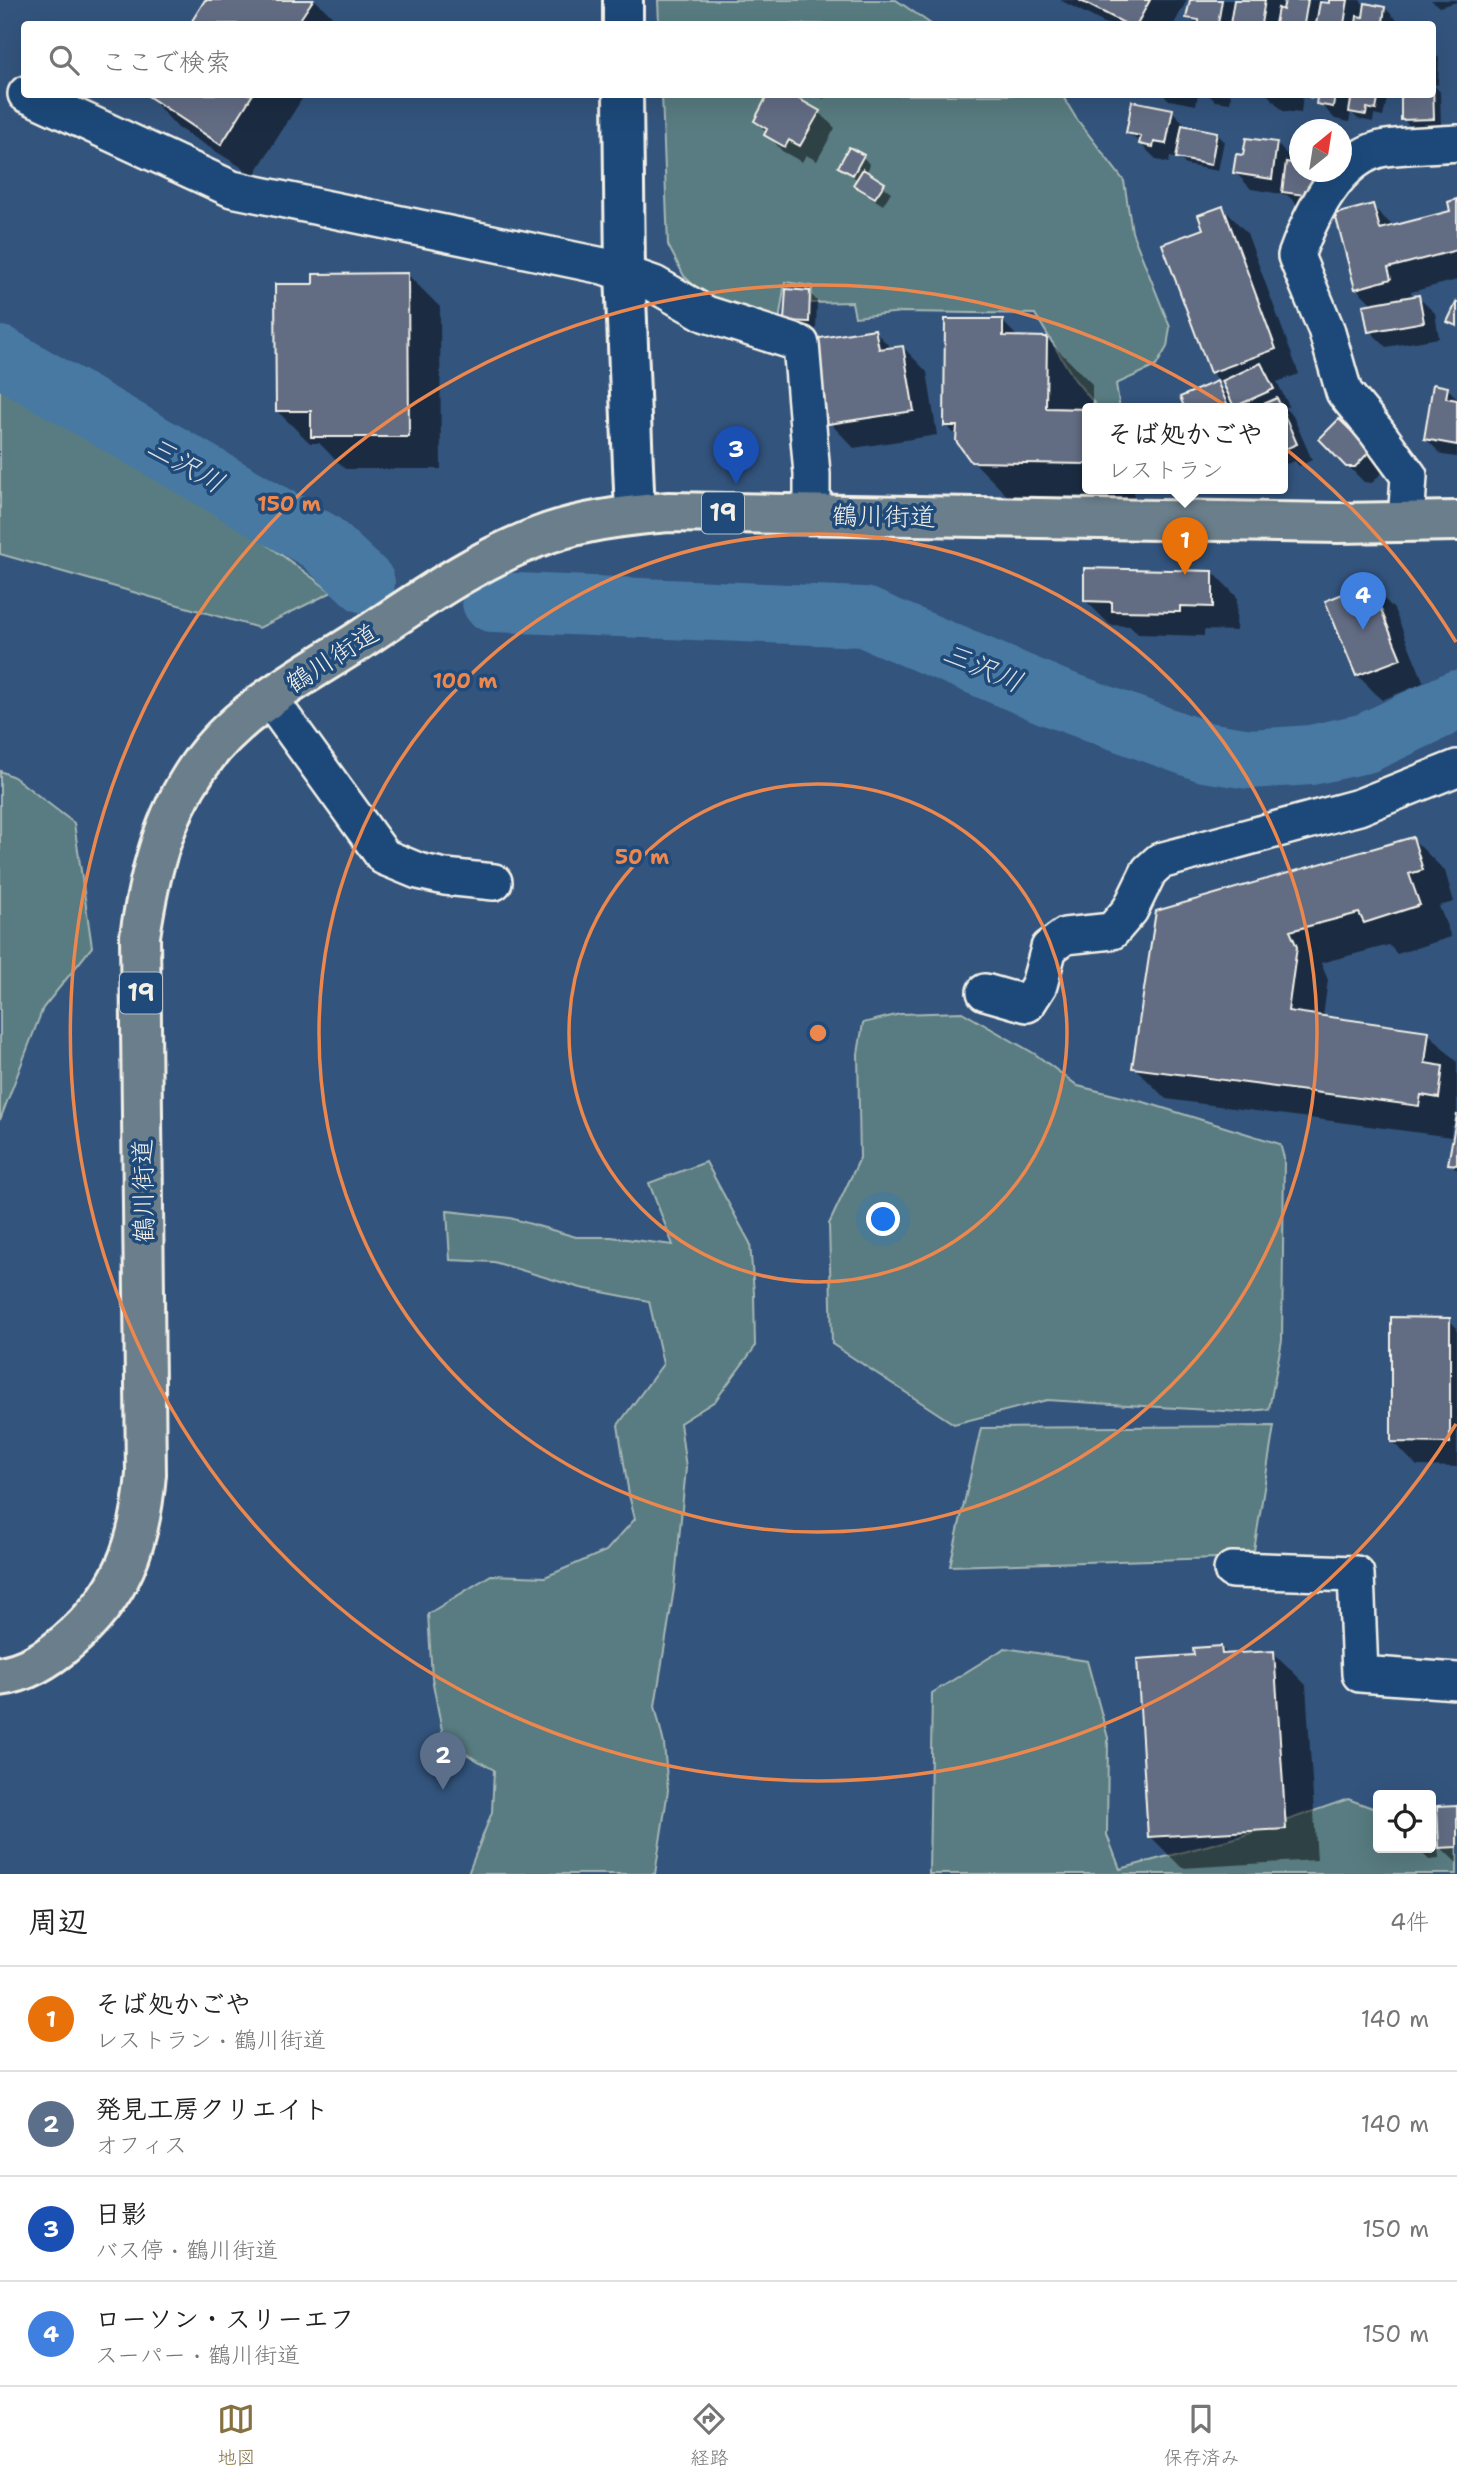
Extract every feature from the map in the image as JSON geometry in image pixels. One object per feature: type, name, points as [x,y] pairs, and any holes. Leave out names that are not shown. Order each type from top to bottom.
[{"type":"main road","name":"鶴川街道","points":[[0,1676],[16,1674],[54,1654],[80,1632],[101,1608],[124,1572],[142,1515],[146,1474],[140,936],[146,897],[157,852],[175,808],[199,766],[232,729],[269,698],[453,579],[505,551],[549,533],[599,519],[669,512],[1406,523],[1457,521]]},
{"type":"street","points":[[622,0],[623,21]]},
{"type":"street","points":[[0,83],[21,92]]},
{"type":"street","points":[[34,98],[232,189],[625,272],[654,284],[706,314],[801,344],[812,474],[812,515]]},
{"type":"street","points":[[623,98],[625,272],[635,514]]},
{"type":"street","points":[[1406,523],[1409,476],[1344,392],[1325,329],[1296,256],[1309,221],[1332,186],[1357,159],[1384,148],[1457,143]]},
{"type":"street","points":[[269,698],[384,857],[418,871],[494,882]]},
{"type":"street","points":[[985,992],[1027,1004],[1039,985],[1049,948],[1065,936],[1112,931],[1130,910],[1149,871],[1160,861],[1359,807],[1457,768]]},
{"type":"street","points":[[1232,1570],[1356,1574],[1360,1674],[1457,1681]]},
{"type":"green space","points":[[658,0],[896,0],[927,21],[659,21]]},
{"type":"green space","points":[[662,98],[1064,98],[1124,181],[1132,232],[1170,327],[1167,347],[1156,366],[1116,384],[1119,403],[1094,403],[1075,380],[1035,314],[902,312],[855,317],[852,302],[811,303],[812,286],[785,282],[779,321],[706,297],[684,276],[668,245]]},
{"type":"green space","points":[[0,349],[332,592],[259,628],[0,554]]},
{"type":"green space","points":[[0,771],[14,777],[74,823],[92,947],[43,1008],[0,1120]]},
{"type":"green space","points":[[962,1012],[1035,1054],[1078,1086],[1147,1103],[1280,1144],[1284,1158],[1282,1340],[1269,1409],[1240,1412],[1047,1400],[954,1424],[832,1344],[829,1224],[860,1158],[858,1054],[863,1023],[900,1014]]},
{"type":"green space","points":[[706,1162],[750,1243],[755,1347],[715,1401],[680,1423],[686,1468],[674,1589],[655,1706],[664,1744],[668,1790],[655,1874],[468,1874],[492,1812],[494,1770],[444,1741],[432,1678],[428,1614],[491,1575],[545,1577],[606,1551],[635,1519],[618,1425],[663,1364],[649,1301],[581,1288],[494,1262],[450,1260],[447,1211],[510,1218],[576,1237],[611,1237],[673,1245],[649,1183]]},
{"type":"green space","points":[[1274,1426],[1253,1557],[950,1566],[981,1428]]},
{"type":"green space","points":[[1005,1648],[1087,1661],[1108,1738],[1107,1835],[1120,1869],[1239,1837],[1348,1799],[1373,1808],[1373,1853],[1436,1853],[1436,1832],[1457,1839],[1457,1874],[929,1874],[932,1693]]},
{"type":"building","points":[[205,0],[313,0],[299,21],[192,21]]},
{"type":"building","points":[[1079,0],[1150,0],[1139,21],[1120,21]]},
{"type":"building","points":[[1190,0],[1222,0],[1218,21],[1186,18]]},
{"type":"building","points":[[1234,0],[1265,0],[1262,21],[1230,21]]},
{"type":"building","points":[[1285,0],[1308,0],[1304,21],[1276,21],[1278,8],[1283,10]]},
{"type":"building","points":[[1329,0],[1348,0],[1344,21],[1317,21],[1320,2],[1329,3]]},
{"type":"building","points":[[1365,3],[1385,7],[1383,21],[1356,21],[1357,16],[1363,17]]},
{"type":"building","points":[[151,98],[250,98],[221,145]]},
{"type":"building","points":[[766,98],[797,98],[820,111],[800,146],[789,140],[785,147],[764,135],[767,129],[754,121]]},
{"type":"building","points":[[1317,98],[1334,98],[1333,107],[1316,104]]},
{"type":"building","points":[[1351,98],[1378,98],[1376,110],[1367,108],[1366,115],[1349,112]]},
{"type":"building","points":[[1401,98],[1433,98],[1434,119],[1401,120]]},
{"type":"building","points":[[1132,101],[1173,109],[1166,144],[1154,142],[1153,147],[1139,144],[1141,136],[1126,133]]},
{"type":"building","points":[[1182,125],[1217,132],[1211,165],[1176,158]]},
{"type":"building","points":[[1246,138],[1277,142],[1272,179],[1233,173],[1236,154],[1243,155]]},
{"type":"building","points":[[849,147],[864,155],[853,175],[838,167]]},
{"type":"building","points":[[1286,162],[1289,162],[1289,182],[1314,182],[1313,191],[1305,190],[1304,195],[1282,192]]},
{"type":"building","points":[[863,169],[885,183],[875,198],[853,185]]},
{"type":"building","points":[[1457,199],[1457,250],[1388,268],[1391,279],[1355,289],[1335,214],[1373,204],[1380,229],[1450,211],[1448,202]]},
{"type":"building","points":[[1223,206],[1276,349],[1210,373],[1162,244],[1203,229],[1198,215]]},
{"type":"building","points":[[408,273],[409,437],[311,437],[311,411],[276,411],[275,284],[313,284],[313,274]]},
{"type":"building","points":[[786,289],[810,291],[809,322],[784,321]]},
{"type":"building","points":[[1419,295],[1424,322],[1368,332],[1363,305]]},
{"type":"building","points":[[1457,301],[1457,326],[1447,322]]},
{"type":"building","points":[[945,319],[1003,319],[1003,336],[1047,337],[1046,408],[1082,409],[1082,464],[971,462],[956,441],[957,426],[944,426]]},
{"type":"building","points":[[875,329],[879,349],[903,346],[914,411],[828,424],[814,339]]},
{"type":"building","points":[[1261,363],[1274,389],[1243,403],[1232,403],[1222,381]]},
{"type":"building","points":[[1217,381],[1227,403],[1182,403],[1180,397]]},
{"type":"building","points":[[1433,384],[1448,387],[1446,398],[1457,400],[1457,445],[1424,439]]},
{"type":"building","points":[[1277,398],[1279,403],[1266,403]]},
{"type":"building","points":[[1339,419],[1371,450],[1355,467],[1346,467],[1319,439]]},
{"type":"building","points":[[1288,423],[1297,444],[1288,448]]},
{"type":"building","points":[[1084,568],[1213,571],[1213,607],[1180,606],[1180,612],[1112,611],[1112,602],[1084,601]]},
{"type":"building","points":[[1370,583],[1401,659],[1356,676],[1325,601]]},
{"type":"building","points":[[1413,837],[1423,870],[1409,874],[1420,905],[1364,923],[1359,913],[1290,931],[1297,947],[1288,1011],[1429,1031],[1425,1063],[1443,1066],[1439,1098],[1421,1095],[1419,1106],[1132,1068],[1156,911]]},
{"type":"building","points":[[1457,1114],[1457,1165],[1448,1164]]},
{"type":"building","points":[[1391,1317],[1450,1318],[1450,1443],[1391,1442]]},
{"type":"building","points":[[1221,1646],[1222,1654],[1274,1651],[1286,1829],[1148,1837],[1137,1659],[1194,1655],[1193,1648]]},
{"type":"building","points":[[1457,1805],[1457,1847],[1439,1848],[1437,1806]]},
{"type":"waterway","name":"三沢川","points":[[0,356],[321,542],[365,583]]},
{"type":"waterway","name":"三沢川","points":[[492,602],[864,617],[1053,697],[1205,752],[1250,759],[1311,755],[1366,743],[1457,700]]},
{"type":"place","name":"日影","points":[[736,484]]},
{"type":"place","name":"そば処かごや","points":[[1185,575]]},
{"type":"place","name":"ローソン・スリーエフ","points":[[1363,630]]},
{"type":"place","name":"発見工房クリエイト","points":[[443,1790]]}]
